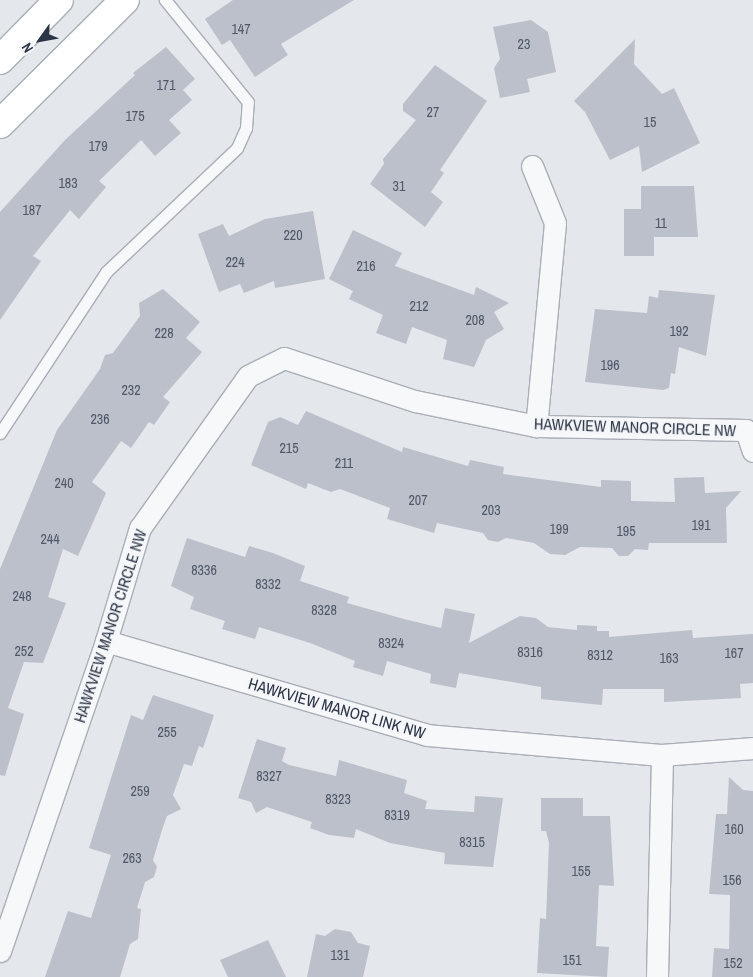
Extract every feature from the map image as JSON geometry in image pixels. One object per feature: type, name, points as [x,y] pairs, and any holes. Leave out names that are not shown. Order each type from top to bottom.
[{"type":"street","points":[[0,60],[59,0]]},
{"type":"street","points":[[0,124],[125,0]]},
{"type":"street","points":[[532,166],[555,223],[536,426]]},
{"type":"street","name":"HAWKVIEW MANOR CIRCLE NW","points":[[0,951],[106,641],[140,528],[248,376],[284,358],[415,400],[536,426],[746,430],[753,451]]},
{"type":"street","name":"HAWKVIEW MANOR LINK NW","points":[[106,641],[427,735],[662,755]]},
{"type":"street","points":[[657,977],[662,755],[753,748]]},
{"type":"lane","points":[[0,433],[106,272],[237,148],[246,128],[248,102],[166,0]]},
{"type":"building","points":[[233,0],[354,0],[281,44],[288,55],[255,77],[230,40],[222,45],[205,19]]},
{"type":"building","points":[[531,20],[548,32],[556,72],[527,79],[530,92],[500,98],[494,68],[500,59],[493,27]]},
{"type":"building","points":[[635,39],[634,64],[662,94],[674,88],[700,143],[642,172],[639,146],[610,160],[585,112],[574,101]]},
{"type":"building","points":[[166,47],[195,79],[183,90],[192,100],[169,120],[181,133],[155,156],[141,140],[99,181],[106,187],[79,219],[70,210],[33,256],[41,261],[0,320],[0,212],[65,140],[135,75],[133,73]]},
{"type":"building","points":[[435,65],[487,101],[440,170],[444,173],[431,192],[443,202],[425,227],[370,184],[384,164],[383,159],[416,120],[403,111],[403,104]]},
{"type":"building","points":[[641,186],[694,186],[698,237],[654,237],[654,256],[624,256],[624,209],[641,209]]},
{"type":"building","points":[[313,211],[325,279],[275,288],[274,281],[244,293],[240,284],[219,292],[198,234],[223,224],[229,236],[265,219]]},
{"type":"building","points":[[353,230],[402,253],[395,266],[474,295],[476,287],[509,303],[494,312],[504,329],[486,340],[474,367],[443,359],[447,340],[412,327],[406,344],[376,333],[383,315],[349,299],[353,291],[329,279]]},
{"type":"building","points":[[163,289],[200,322],[186,338],[202,352],[163,397],[170,402],[154,425],[149,422],[131,448],[121,441],[92,482],[106,493],[78,556],[63,549],[48,597],[66,603],[43,663],[24,662],[8,708],[24,714],[5,776],[0,775],[0,569],[57,430],[100,369],[105,355],[113,353],[140,316],[139,303]]},
{"type":"building","points":[[659,290],[715,295],[706,356],[679,347],[675,374],[671,373],[669,388],[663,390],[585,382],[595,309],[647,313],[649,296],[658,298]]},
{"type":"building","points":[[306,411],[402,452],[403,447],[468,466],[470,460],[504,467],[503,474],[601,487],[601,480],[631,481],[631,501],[675,502],[674,478],[704,477],[705,493],[741,491],[726,508],[727,543],[649,543],[648,550],[635,549],[628,556],[619,556],[612,548],[580,547],[565,555],[550,554],[534,543],[506,538],[498,542],[488,540],[483,533],[437,523],[434,533],[387,519],[390,508],[340,489],[331,492],[308,483],[306,489],[251,465],[268,422],[280,417],[298,425]]},
{"type":"building","points":[[187,538],[245,557],[249,546],[273,553],[305,566],[300,581],[349,597],[347,603],[404,619],[441,628],[445,608],[475,614],[469,643],[520,616],[536,618],[548,627],[577,630],[577,625],[597,626],[597,631],[609,631],[609,637],[692,630],[693,638],[753,634],[753,683],[740,684],[741,698],[664,702],[664,689],[603,689],[602,705],[541,699],[541,687],[459,673],[456,688],[430,683],[431,674],[387,661],[383,676],[353,667],[355,661],[310,643],[259,627],[255,639],[222,629],[225,621],[190,609],[194,597],[171,586]]},
{"type":"building","points":[[153,695],[214,715],[203,748],[199,746],[192,766],[184,764],[173,795],[181,809],[167,816],[162,830],[153,860],[157,867],[154,877],[145,882],[137,908],[141,909],[138,939],[130,944],[120,977],[45,977],[68,911],[91,918],[111,855],[89,848],[131,715],[143,720]]},
{"type":"building","points":[[257,739],[286,748],[282,761],[289,765],[336,776],[339,760],[407,780],[404,793],[427,801],[425,809],[474,812],[475,796],[503,798],[493,867],[444,864],[445,853],[390,843],[356,829],[354,838],[329,835],[310,828],[312,822],[267,807],[256,813],[251,802],[238,798]]},
{"type":"building","points":[[729,777],[743,790],[753,791],[753,977],[712,977],[714,948],[729,949],[730,895],[709,894],[716,814],[727,814]]},
{"type":"building","points":[[541,798],[583,798],[583,816],[610,816],[614,886],[599,885],[596,946],[609,947],[607,977],[537,973],[540,918],[546,919],[549,843],[546,831],[541,831]]},
{"type":"building","points":[[335,929],[351,932],[358,943],[370,946],[363,977],[307,977],[316,934],[325,936]]},
{"type":"building","points":[[268,940],[286,977],[228,977],[220,960]]}]
